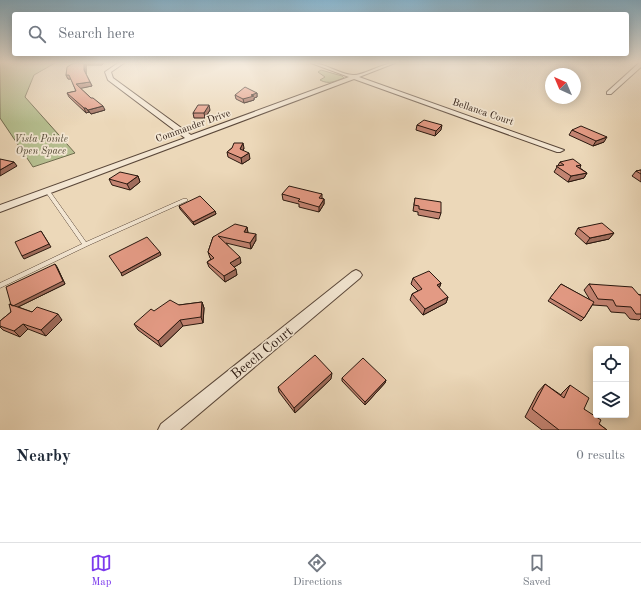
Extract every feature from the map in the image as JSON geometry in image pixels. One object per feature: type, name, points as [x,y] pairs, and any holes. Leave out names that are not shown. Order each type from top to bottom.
[{"type":"street","points":[[116,83],[190,138]]},
{"type":"street","name":"Commander Drive","points":[[0,209],[338,83]]},
{"type":"street","name":"Bellanca Court","points":[[371,83],[560,150]]},
{"type":"street","points":[[609,93],[620,83]]},
{"type":"street","name":"Beech Court","points":[[167,430],[356,275]]},
{"type":"lane","points":[[47,191],[85,244]]},
{"type":"lane","points":[[0,286],[85,244],[185,200]]},
{"type":"green space","name":"Vista Pointe Open Space","points":[[0,83],[31,83],[25,97],[75,153],[33,167],[0,118]]},
{"type":"building","points":[[73,83],[83,83],[76,84],[91,98],[103,106],[88,110],[84,108],[67,93],[76,91]]},
{"type":"building","points":[[245,87],[257,93],[251,95],[254,96],[243,99],[235,95]]},
{"type":"building","points":[[198,105],[209,105],[204,113],[193,113]]},
{"type":"building","points":[[424,120],[442,125],[436,131],[417,125]]},
{"type":"building","points":[[581,126],[607,137],[596,141],[572,130]]},
{"type":"building","points":[[234,143],[243,143],[240,149],[249,153],[241,158],[227,152],[232,148]]},
{"type":"building","points":[[0,159],[14,162],[0,170]]},
{"type":"building","points":[[573,159],[581,165],[576,166],[587,173],[571,176],[556,166],[564,165],[560,162]]},
{"type":"building","points":[[120,172],[138,176],[127,184],[109,179]]},
{"type":"building","points":[[289,186],[322,194],[319,198],[324,199],[319,207],[298,201],[300,199],[282,194]]},
{"type":"building","points":[[200,196],[215,211],[193,222],[179,206]]},
{"type":"building","points":[[415,198],[441,202],[441,213],[419,209],[419,206],[414,205]]},
{"type":"building","points":[[602,223],[614,233],[590,238],[578,228]]},
{"type":"building","points":[[235,224],[247,227],[244,232],[256,234],[250,243],[218,236],[240,257],[230,263],[236,269],[224,276],[207,262],[214,258],[208,252],[213,237]]},
{"type":"building","points":[[41,231],[49,244],[22,256],[15,242]]},
{"type":"building","points":[[147,237],[160,252],[121,273],[109,256]]},
{"type":"building","points":[[55,264],[63,281],[13,306],[11,305],[6,287]]},
{"type":"building","points":[[429,271],[441,283],[437,285],[448,297],[425,309],[412,294],[422,289],[413,278]]},
{"type":"building","points":[[561,284],[594,302],[584,318],[550,298]]},
{"type":"building","points":[[589,284],[632,287],[639,295],[641,295],[641,314],[636,314],[631,307],[616,306],[613,300],[598,299]]},
{"type":"building","points":[[170,300],[179,305],[202,302],[201,317],[180,320],[158,341],[134,324],[151,309],[154,311]]},
{"type":"building","points":[[9,304],[32,312],[37,307],[58,314],[41,330],[23,324],[14,331],[0,326],[0,321],[11,312]]},
{"type":"building","points":[[315,355],[332,373],[294,408],[278,387]]},
{"type":"building","points":[[363,358],[386,380],[365,402],[342,378]]},
{"type":"building","points":[[545,384],[564,398],[570,385],[589,398],[584,409],[593,415],[593,418],[601,420],[599,424],[607,430],[559,430],[532,409]]}]
